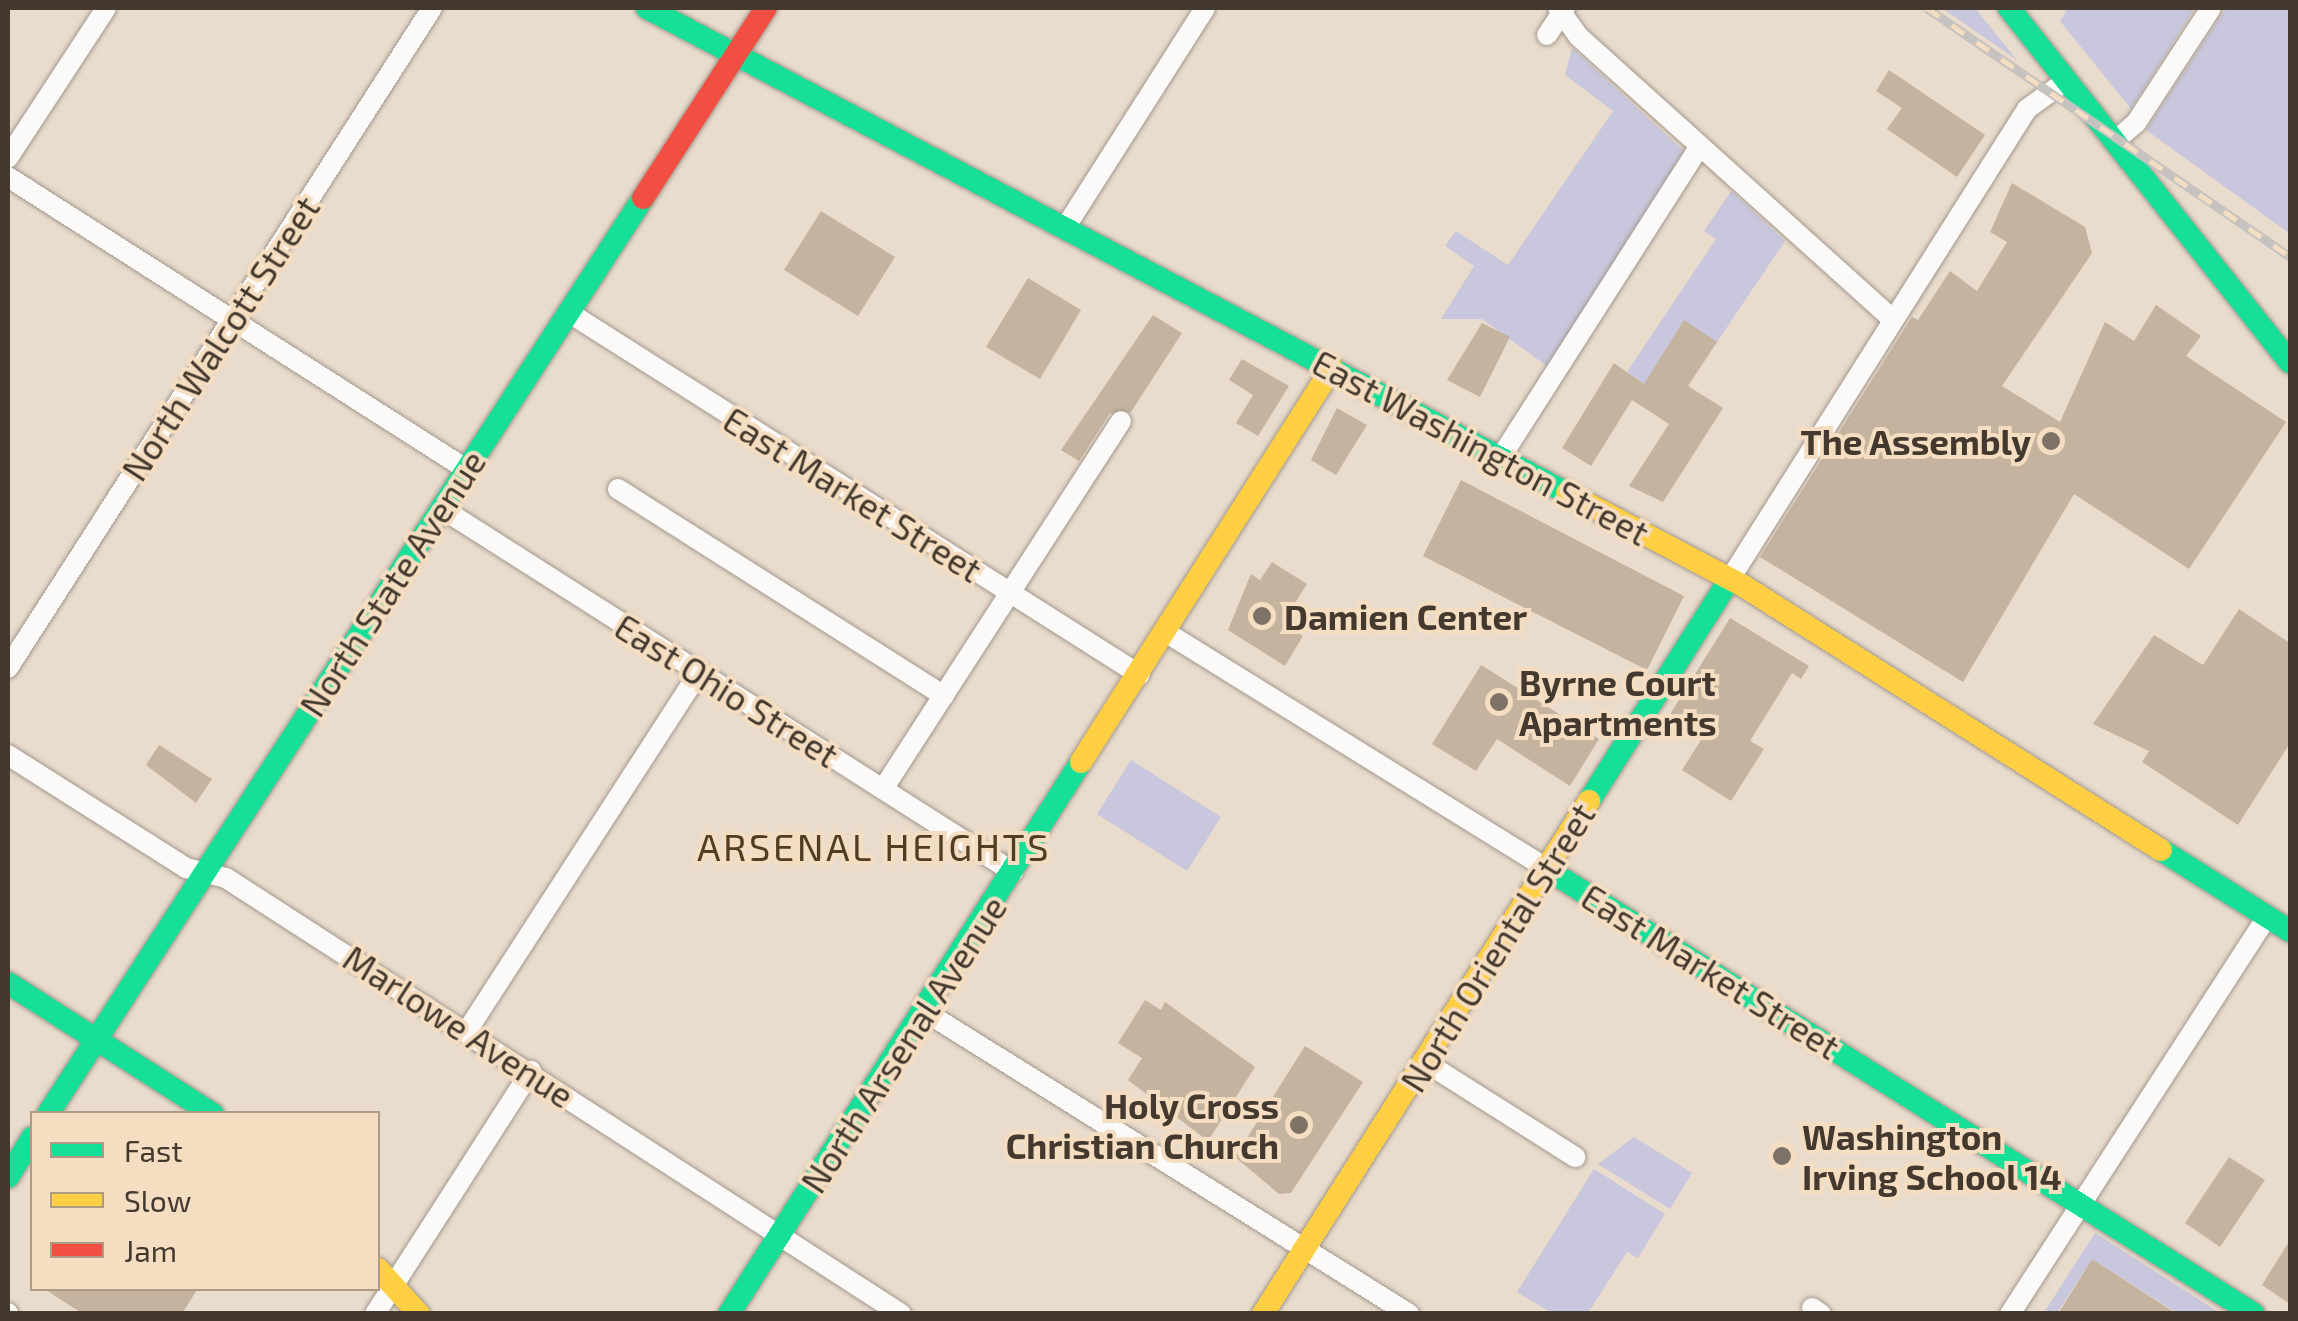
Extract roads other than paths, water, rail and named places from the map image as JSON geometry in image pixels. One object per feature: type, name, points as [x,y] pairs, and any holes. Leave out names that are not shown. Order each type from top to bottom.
[{"type":"street","points":[[8,158],[106,8]]},
{"type":"street","name":"North Walcott Street","points":[[8,668],[432,8]]},
{"type":"street","name":"East Washington Street","points":[[647,8],[1730,578],[2290,931]]},
{"type":"street","name":"North State Avenue","points":[[50,1111],[766,8]]},
{"type":"street","points":[[1065,228],[1206,8]]},
{"type":"street","points":[[2010,8],[2290,362]]},
{"type":"street","points":[[2114,141],[2136,123],[2211,8]]},
{"type":"street","points":[[1548,35],[1562,9],[1700,146],[1891,318]]},
{"type":"street","points":[[1730,578],[1891,318],[2027,109],[2066,80]]},
{"type":"street","points":[[1500,457],[1700,146]]},
{"type":"street","points":[[8,176],[466,469]]},
{"type":"street","name":"East Market Street","points":[[568,312],[1140,675]]},
{"type":"street","name":"North Arsenal Avenue","points":[[729,1314],[1167,633],[1332,368]]},
{"type":"street","points":[[883,789],[1121,421]]},
{"type":"street","points":[[618,489],[944,696]]},
{"type":"street","name":"East Ohio Street","points":[[441,508],[1013,872]]},
{"type":"street","name":"North Oriental Street","points":[[1263,1314],[1730,578]]},
{"type":"street","name":"East Market Street","points":[[1167,633],[2254,1314]]},
{"type":"street","points":[[467,1031],[700,672]]},
{"type":"street","name":"Marlowe Avenue","points":[[8,755],[467,1031],[901,1314]]},
{"type":"street","points":[[2010,1314],[2267,916]]},
{"type":"street","points":[[8,983],[208,1111]]},
{"type":"street","points":[[924,1011],[1409,1314]]},
{"type":"street","points":[[1425,1062],[1575,1157]]},
{"type":"street","points":[[375,1314],[385,1277],[530,1071]]},
{"type":"street","points":[[8,1177],[30,1141]]},
{"type":"street","points":[[385,1277],[419,1314]]},
{"type":"railway","points":[[1927,8],[2290,257]]},
{"type":"place","name":"The Assembly","points":[[2051,441]]},
{"type":"place","name":"Damien Center","points":[[1262,616]]},
{"type":"place","name":"Byrne Court Apartments","points":[[1499,702]]},
{"type":"place","name":"Holy Cross Christian Church","points":[[1299,1125]]},
{"type":"place","name":"Washington Irving School 14","points":[[1782,1156]]},
{"type":"district","name":"ARSENAL HEIGHTS","points":[[874,847]]}]
